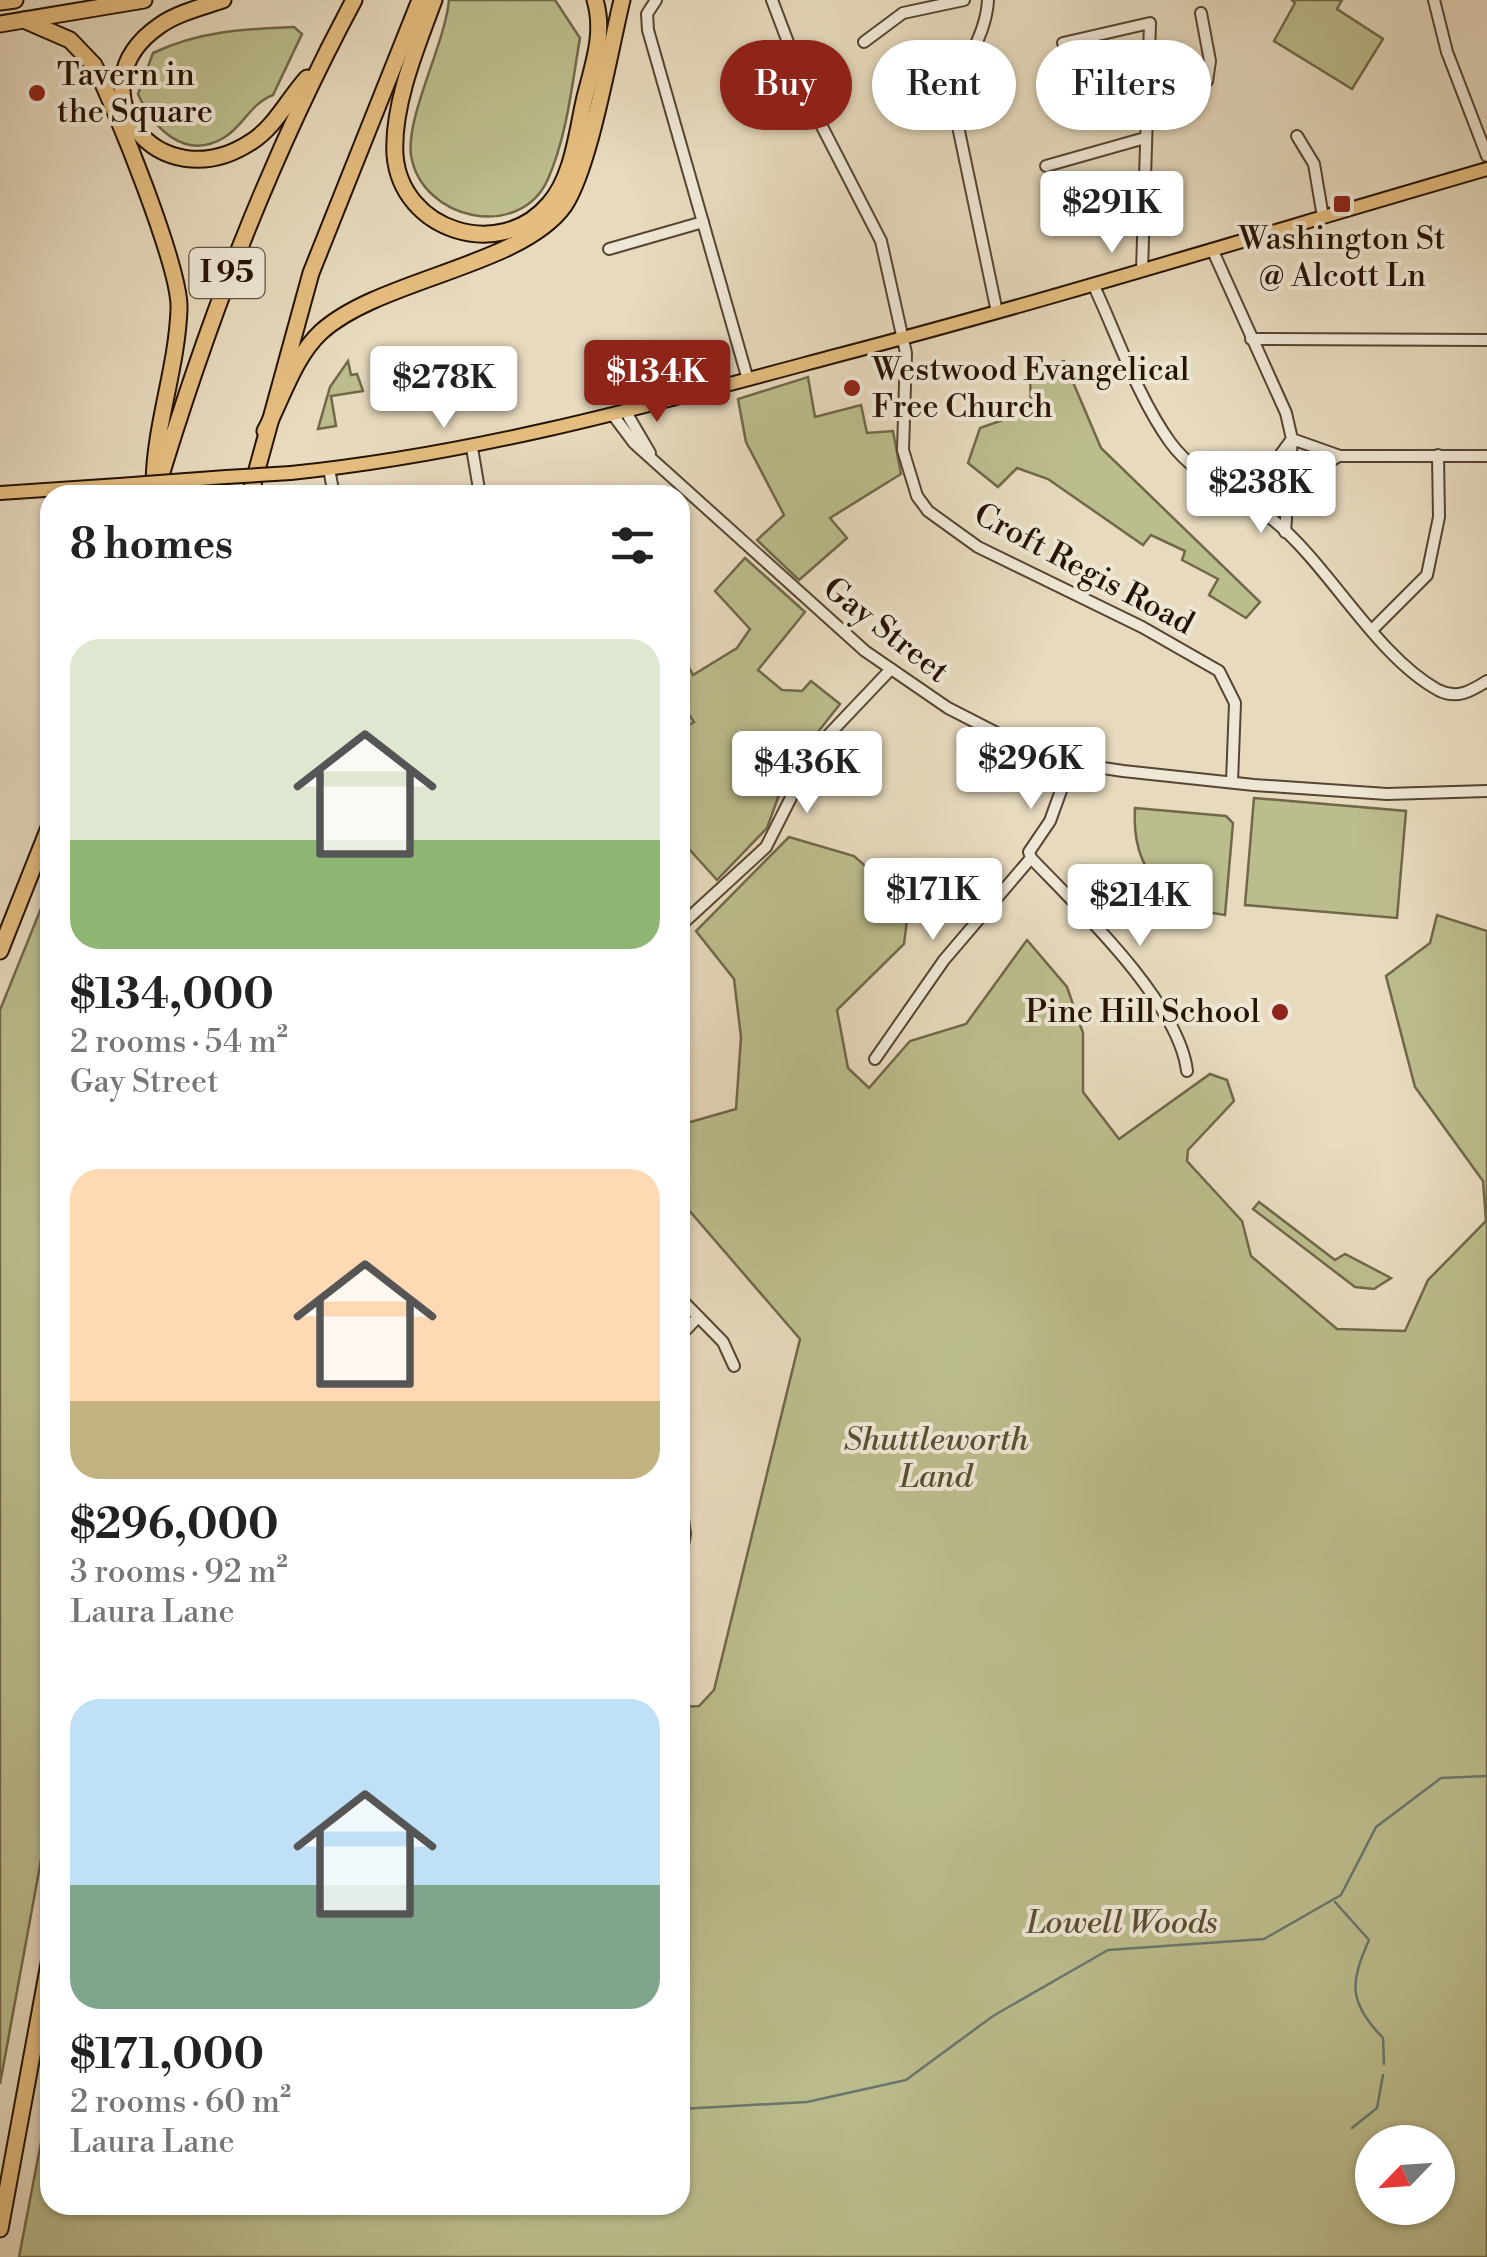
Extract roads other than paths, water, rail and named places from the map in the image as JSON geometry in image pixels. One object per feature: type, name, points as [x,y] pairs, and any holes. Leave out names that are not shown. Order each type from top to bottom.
[{"type":"highway","points":[[0,2],[15,0]]},
{"type":"highway","points":[[0,24],[144,0]]},
{"type":"highway","points":[[224,0],[157,27],[127,66],[123,94],[127,115],[143,140],[160,152],[198,160],[248,145],[274,122],[322,60]]},
{"type":"highway","name":"I 95","points":[[157,485],[218,296],[322,60],[354,0]]},
{"type":"highway","name":"I 95","points":[[252,485],[317,256],[420,0]]},
{"type":"highway","points":[[434,0],[398,123],[397,166],[404,186],[422,211],[450,229],[479,235],[507,232],[533,219],[561,188],[598,47],[595,0]]},
{"type":"highway","points":[[265,431],[305,352],[336,320],[524,238],[563,207],[579,172],[622,0]]},
{"type":"highway","points":[[24,20],[70,40],[94,65],[176,277],[178,324],[154,446],[154,485]]},
{"type":"highway","points":[[0,951],[40,850]]},
{"type":"highway","points":[[0,2230],[40,2012]]},
{"type":"main road","points":[[119,485],[329,469],[472,448],[902,339],[1487,169]]},
{"type":"main road","points":[[0,493],[40,490]]},
{"type":"street","name":"Croft Regis Road","points":[[772,0],[814,111],[881,241],[902,339],[907,387],[903,450],[917,496],[928,511],[978,547],[1142,627],[1219,671],[1235,702],[1232,782]]},
{"type":"street","points":[[864,42],[903,14],[964,0]]},
{"type":"street","points":[[988,0],[984,34],[959,81],[955,112],[997,312]]},
{"type":"street","points":[[1434,0],[1447,52],[1487,156]]},
{"type":"street","points":[[653,3],[648,30],[748,380]]},
{"type":"street","points":[[1201,13],[1206,40]]},
{"type":"street","points":[[1076,40],[1150,23],[1149,40]]},
{"type":"street","points":[[1142,270],[1145,130]]},
{"type":"street","points":[[1297,136],[1314,164],[1323,216]]},
{"type":"street","points":[[1046,166],[1145,138]]},
{"type":"street","points":[[609,249],[703,222]]},
{"type":"street","points":[[1212,250],[1286,413],[1292,440],[1286,532]]},
{"type":"street","points":[[1094,284],[1168,440],[1222,487],[1286,532],[1373,629],[1438,690],[1455,696],[1487,680]]},
{"type":"street","points":[[1252,338],[1487,340]]},
{"type":"street","name":"Gay Street","points":[[619,413],[622,430],[682,485]]},
{"type":"street","points":[[1222,487],[1266,474],[1292,440]]},
{"type":"street","points":[[1292,440],[1340,456],[1487,456]]},
{"type":"street","points":[[472,448],[478,485]]},
{"type":"street","points":[[1373,629],[1427,575],[1439,518],[1438,455]]},
{"type":"street","points":[[1289,485],[1340,456]]},
{"type":"street","points":[[329,469],[332,485]]},
{"type":"street","name":"Gay Street","points":[[690,492],[804,598],[891,670],[993,734],[1072,763],[1232,782],[1387,794],[1487,791]]},
{"type":"street","points":[[690,917],[766,847],[816,748],[891,670]]},
{"type":"street","points":[[1072,763],[1056,809],[1029,852],[1031,858],[1099,929],[1177,1032],[1187,1071]]},
{"type":"street","points":[[876,1059],[944,960],[1031,858]]},
{"type":"street","points":[[690,1309],[723,1342],[734,1366]]},
{"type":"street","points":[[690,1325],[698,1317]]},
{"type":"waterway","points":[[690,2108],[807,2102],[906,2080],[993,2016],[1108,1950],[1264,1939],[1341,1895],[1376,1827],[1441,1778],[1487,1776]]},
{"type":"waterway","points":[[1335,1902],[1369,1940],[1358,1968],[1356,1992],[1363,2014],[1383,2038],[1384,2064]]},
{"type":"waterway","points":[[1352,2128],[1377,2108],[1383,2075]]},
{"type":"place","name":"Tavern in the Square","points":[[37,93]]},
{"type":"place","name":"Washington St @ Alcott Ln","points":[[1342,204]]},
{"type":"place","name":"Westwood Evangelical Free Church","points":[[852,388]]},
{"type":"place","name":"Pine Hill School","points":[[1280,1012]]},
{"type":"park label","name":"Shuttleworth Land","points":[[936,1458]]},
{"type":"park label","name":"Lowell Woods","points":[[1122,1923]]}]
